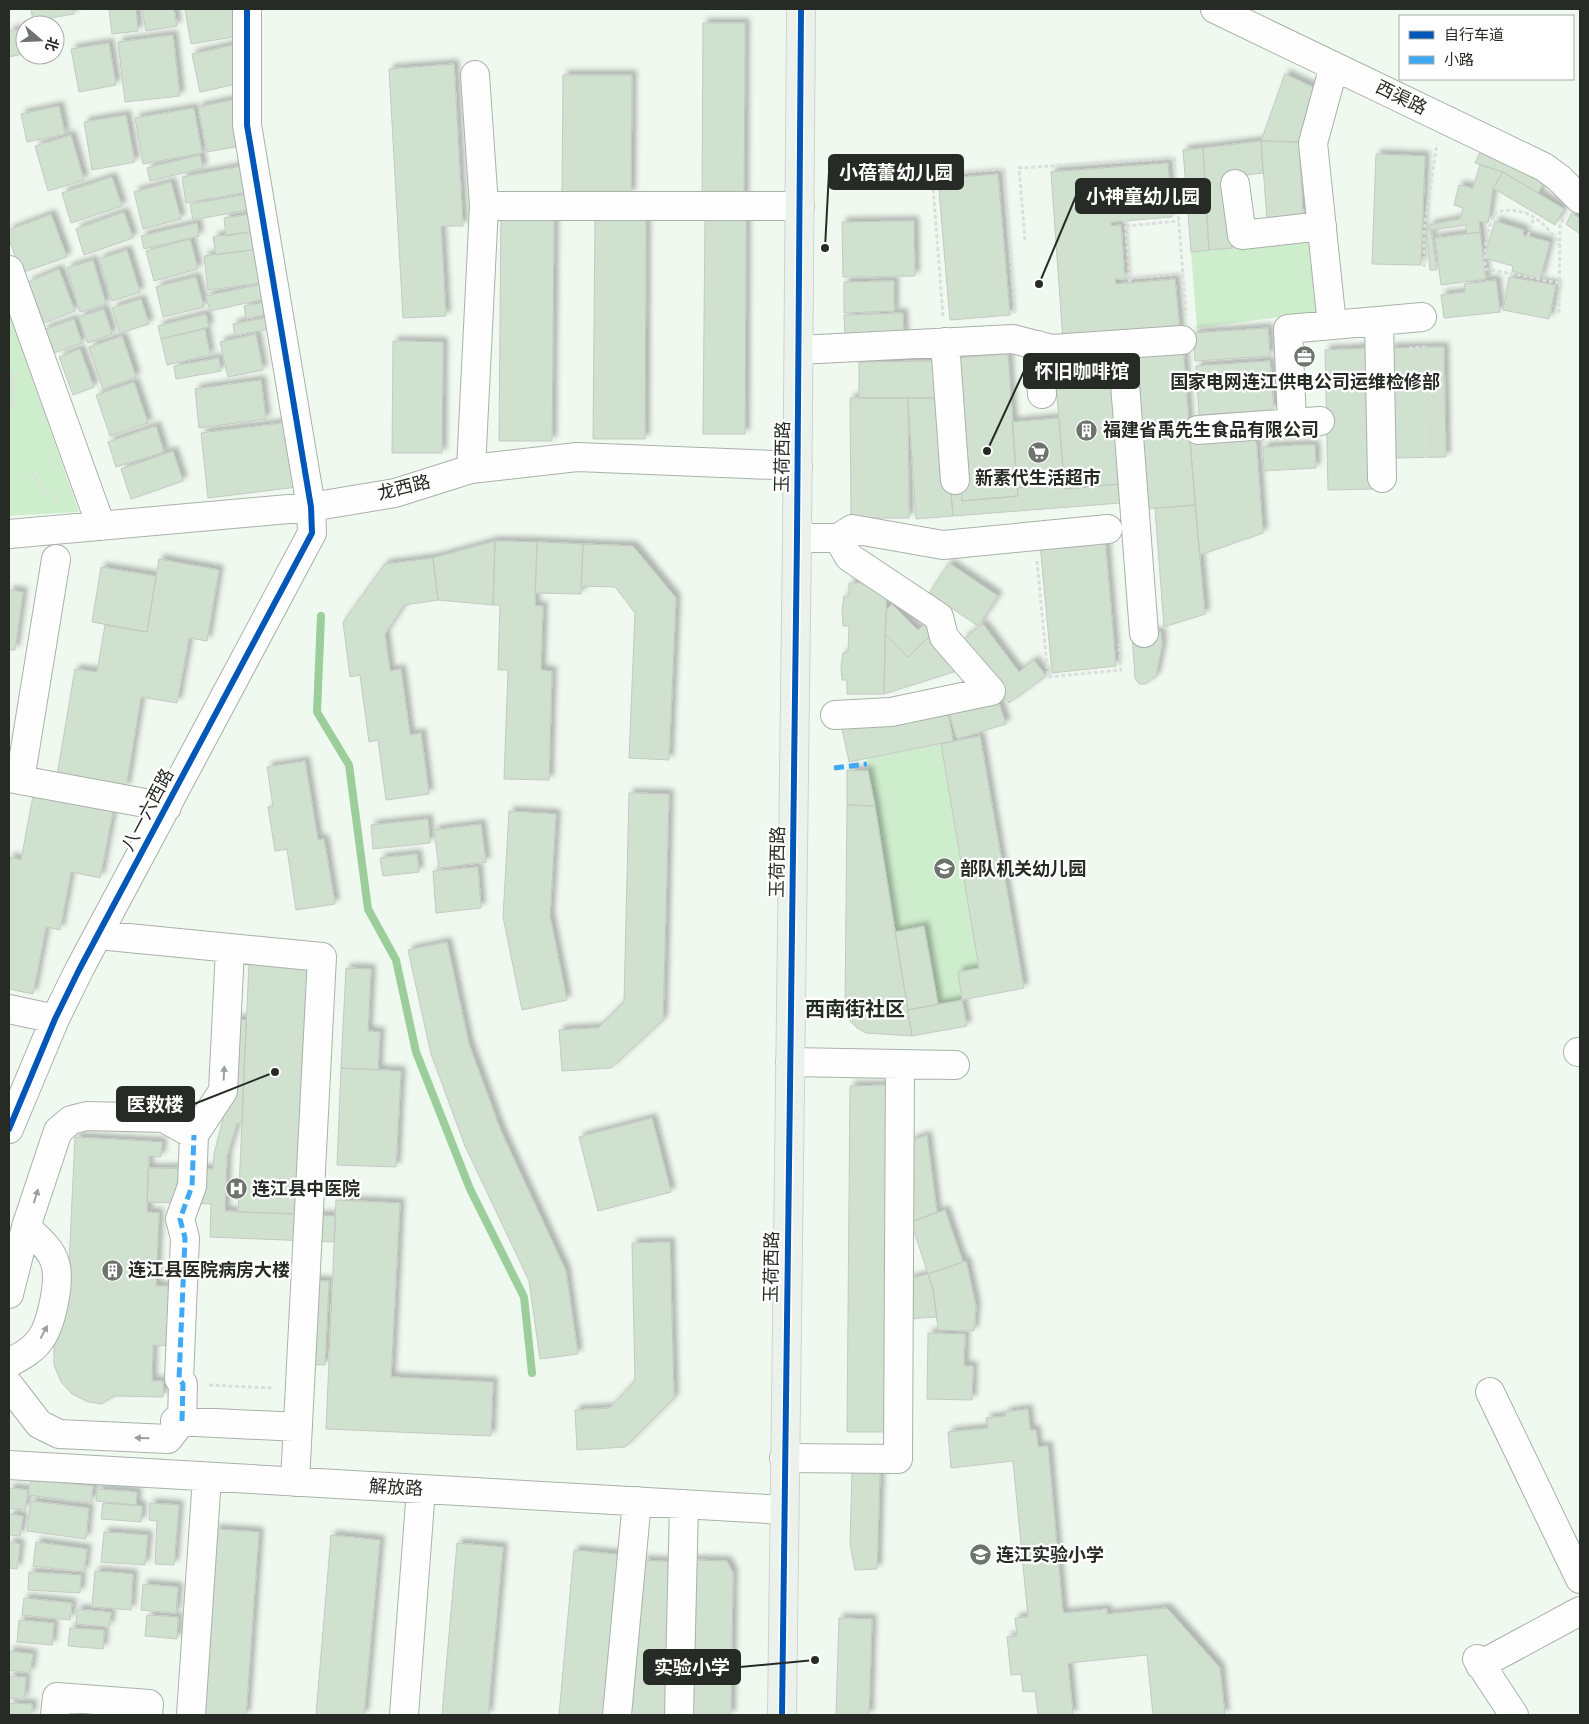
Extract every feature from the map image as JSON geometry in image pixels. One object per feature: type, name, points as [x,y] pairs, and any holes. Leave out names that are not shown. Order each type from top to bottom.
[{"type":"main road","name":"玉荷西路","points":[[782,1715],[798,466],[801,9]]},
{"type":"street","name":"八一六西路","points":[[9,1129],[55,1019],[312,533],[311,507],[247,125],[247,9]]},
{"type":"street","name":"西渠路","points":[[1215,9],[1544,167],[1559,178],[1580,199]]},
{"type":"street","points":[[1332,325],[1313,143],[1334,66]]},
{"type":"street","points":[[471,469],[484,206],[475,75]]},
{"type":"street","points":[[1235,184],[1242,235],[1322,226]]},
{"type":"street","points":[[484,206],[800,206]]},
{"type":"street","points":[[9,270],[101,526]]},
{"type":"street","points":[[1292,422],[1288,329],[1422,317]]},
{"type":"street","points":[[1380,321],[1382,478]]},
{"type":"street","points":[[799,350],[1013,338],[1052,349],[1182,340]]},
{"type":"street","points":[[945,342],[955,480]]},
{"type":"street","points":[[1122,344],[1144,633]]},
{"type":"street","points":[[1038,345],[1042,394]]},
{"type":"street","points":[[1198,430],[1320,421]]},
{"type":"street","name":"龙西路","points":[[9,534],[311,507],[395,493],[471,469],[577,457],[798,466]]},
{"type":"street","points":[[797,538],[838,538],[852,529],[943,545],[1108,529]]},
{"type":"street","points":[[835,714],[891,712],[991,691],[944,638],[939,617],[849,556],[838,538]]},
{"type":"street","points":[[56,559],[14,779],[167,807]]},
{"type":"street","points":[[98,935],[322,957],[295,1482]]},
{"type":"street","points":[[9,1385],[39,1424],[59,1434],[168,1439],[178,1421],[184,1384],[179,1378],[185,1238],[180,1219],[192,1186],[194,1135],[223,1091],[230,949]]},
{"type":"street","points":[[9,1009],[55,1019]]},
{"type":"street","points":[[790,1062],[955,1065]]},
{"type":"street","points":[[784,1458],[898,1460],[900,1064]]},
{"type":"street","points":[[9,1294],[26,1227],[58,1131],[71,1120],[88,1116],[164,1118],[194,1135]]},
{"type":"street","points":[[9,1363],[26,1353],[39,1341],[48,1327],[58,1278],[55,1262],[47,1248],[26,1227]]},
{"type":"street","points":[[1490,1392],[1580,1579]]},
{"type":"street","points":[[178,1421],[298,1427]]},
{"type":"street","name":"解放路","points":[[9,1465],[784,1510]]},
{"type":"street","points":[[191,1715],[207,1477]]},
{"type":"street","points":[[404,1715],[421,1489]]},
{"type":"street","points":[[617,1715],[637,1501]]},
{"type":"street","points":[[680,1715],[684,1504]]},
{"type":"street","points":[[1514,1715],[1479,1662],[1580,1611]]},
{"type":"street","points":[[55,1715],[57,1697],[149,1704],[148,1715]]},
{"type":"path","points":[[1424,267],[1424,230],[1437,145],[1449,121]]},
{"type":"path","points":[[1025,240],[1019,168],[1174,158],[1187,318],[1182,340]]},
{"type":"path","points":[[945,342],[932,174],[1004,169],[1015,318]]},
{"type":"path","points":[[1559,313],[1560,226],[1568,211],[1580,199]]},
{"type":"path","points":[[1559,283],[1486,269],[1484,258],[1490,223],[1495,213],[1507,208],[1531,212],[1552,233],[1560,246]]},
{"type":"path","points":[[1528,236],[1534,217]]},
{"type":"path","points":[[1125,220],[1130,280],[1183,274]]},
{"type":"path","points":[[1126,226],[1179,221]]},
{"type":"path","points":[[1424,347],[1426,458]]},
{"type":"path","points":[[12,376],[13,408]]},
{"type":"path","points":[[1034,536],[1048,677],[1121,670],[1119,642]]},
{"type":"path","points":[[184,1384],[300,1389]]},
{"type":"green space","points":[[1308,238],[1316,312],[1197,328],[1191,252]]},
{"type":"green space","points":[[9,313],[79,512],[9,516]]},
{"type":"green space","points":[[941,744],[979,968],[962,1000],[938,1004],[924,927],[895,932],[867,759]]},
{"type":"building","points":[[31,9],[73,9],[74,14],[65,16],[32,15]]},
{"type":"building","points":[[109,9],[136,9],[138,31],[112,34]]},
{"type":"building","points":[[142,9],[174,9],[177,26],[146,31]]},
{"type":"building","points":[[185,9],[234,9],[239,36],[191,44]]},
{"type":"building","points":[[703,23],[745,23],[744,199],[702,198]]},
{"type":"building","points":[[15,30],[15,56],[9,57],[9,31]]},
{"type":"building","points":[[173,35],[180,96],[125,102],[118,42]]},
{"type":"building","points":[[109,43],[116,85],[79,92],[71,49]]},
{"type":"building","points":[[233,45],[241,83],[200,92],[192,54]]},
{"type":"building","points":[[454,64],[463,226],[441,226],[446,316],[403,318],[389,69]]},
{"type":"building","points":[[1285,74],[1317,89],[1299,142],[1261,141]]},
{"type":"building","points":[[563,75],[632,75],[631,194],[562,193]]},
{"type":"building","points":[[232,100],[240,146],[207,152],[198,107]]},
{"type":"building","points":[[59,106],[65,134],[27,142],[21,114]]},
{"type":"building","points":[[194,108],[202,153],[143,164],[135,118]]},
{"type":"building","points":[[126,115],[135,162],[92,170],[84,122]]},
{"type":"building","points":[[71,135],[84,180],[48,191],[35,146]]},
{"type":"building","points":[[1261,141],[1299,142],[1303,217],[1267,219]]},
{"type":"building","points":[[1261,141],[1263,173],[1229,177],[1232,248],[1209,250],[1203,148]]},
{"type":"building","points":[[1203,148],[1209,250],[1191,252],[1183,150]]},
{"type":"building","points":[[1481,151],[1544,182],[1538,193],[1503,172],[1475,163]]},
{"type":"building","points":[[1376,154],[1425,156],[1421,265],[1372,264]]},
{"type":"building","points":[[200,155],[203,168],[150,181],[147,168]]},
{"type":"building","points":[[1168,163],[1172,217],[1111,222],[1111,226],[1121,225],[1125,279],[1115,279],[1116,284],[1175,279],[1180,332],[1063,341],[1051,172]]},
{"type":"building","points":[[248,165],[253,191],[186,203],[182,177]]},
{"type":"building","points":[[1480,165],[1503,172],[1493,188],[1488,223],[1479,221],[1480,232],[1467,234],[1466,225],[1431,230],[1437,270],[1430,270],[1426,230],[1430,229],[1429,225],[1460,219],[1463,208],[1454,205],[1459,185],[1473,188]]},
{"type":"building","points":[[1503,172],[1564,209],[1555,225],[1493,188]]},
{"type":"building","points":[[998,174],[1010,315],[950,320],[938,179]]},
{"type":"building","points":[[112,177],[122,206],[71,223],[62,193]]},
{"type":"building","points":[[171,182],[181,219],[143,229],[134,192]]},
{"type":"building","points":[[255,193],[258,208],[193,220],[190,204]]},
{"type":"building","points":[[124,212],[133,238],[84,255],[76,229]]},
{"type":"building","points":[[501,212],[554,212],[552,441],[499,441]]},
{"type":"building","points":[[259,213],[262,230],[226,236],[224,218]]},
{"type":"building","points":[[1572,213],[1580,219],[1580,234],[1566,224]]},
{"type":"building","points":[[51,214],[67,257],[21,273],[9,239],[9,230]]},
{"type":"building","points":[[746,215],[745,434],[703,434],[705,216]]},
{"type":"building","points":[[595,218],[646,218],[645,439],[593,439]]},
{"type":"building","points":[[914,221],[915,276],[843,277],[842,222]]},
{"type":"building","points":[[1495,221],[1524,230],[1523,235],[1550,242],[1540,279],[1512,271],[1513,266],[1484,258]]},
{"type":"building","points":[[197,223],[199,236],[144,249],[141,236]]},
{"type":"building","points":[[262,230],[264,248],[216,255],[213,237]]},
{"type":"building","points":[[1480,232],[1486,279],[1441,285],[1435,238]]},
{"type":"building","points":[[190,239],[198,269],[154,281],[146,251]]},
{"type":"building","points":[[264,248],[269,282],[208,290],[204,256]]},
{"type":"building","points":[[127,250],[140,292],[112,301],[99,259]]},
{"type":"building","points":[[93,260],[106,304],[80,312],[67,268]]},
{"type":"building","points":[[59,269],[75,311],[44,323],[28,282]]},
{"type":"building","points":[[196,277],[204,307],[163,317],[156,287]]},
{"type":"building","points":[[1509,277],[1556,285],[1549,319],[1503,310]]},
{"type":"building","points":[[1496,280],[1500,312],[1444,318],[1441,295],[1465,292],[1464,284]]},
{"type":"building","points":[[894,281],[894,311],[844,313],[844,282]]},
{"type":"building","points":[[266,283],[269,298],[210,311],[206,296]]},
{"type":"building","points":[[141,299],[149,324],[120,333],[112,308]]},
{"type":"building","points":[[271,301],[273,313],[246,319],[244,306]]},
{"type":"building","points":[[104,309],[112,334],[88,343],[79,317]]},
{"type":"building","points":[[903,313],[904,338],[845,339],[844,315]]},
{"type":"building","points":[[206,314],[209,327],[161,339],[158,326]]},
{"type":"building","points":[[274,316],[277,327],[235,336],[233,324]]},
{"type":"building","points":[[74,319],[82,343],[51,354],[43,330]]},
{"type":"building","points":[[1268,328],[1270,356],[1195,361],[1193,333]]},
{"type":"building","points":[[205,329],[210,355],[167,365],[161,339]]},
{"type":"building","points":[[256,334],[263,370],[228,377],[220,342]]},
{"type":"building","points":[[122,336],[136,377],[103,389],[89,347]]},
{"type":"building","points":[[393,341],[443,342],[442,453],[392,453]]},
{"type":"building","points":[[1183,344],[1195,505],[1148,509],[1136,348]]},
{"type":"building","points":[[1444,347],[1446,457],[1392,458],[1390,348]]},
{"type":"building","points":[[1372,348],[1374,489],[1328,490],[1325,350]]},
{"type":"building","points":[[80,349],[94,387],[73,395],[59,357]]},
{"type":"building","points":[[1008,354],[1018,496],[962,501],[952,358]]},
{"type":"building","name":"福建省禹先生食品有限公司","points":[[1109,357],[1120,484],[1065,489],[1054,362]]},
{"type":"building","points":[[219,358],[221,371],[176,379],[174,366]]},
{"type":"building","points":[[943,361],[943,398],[859,398],[859,362]]},
{"type":"building","points":[[1270,361],[1274,410],[1199,415],[1196,366]]},
{"type":"building","points":[[261,380],[266,419],[199,428],[195,389]]},
{"type":"building","points":[[134,382],[148,423],[110,436],[96,395]]},
{"type":"building","points":[[850,398],[908,398],[909,518],[851,518]]},
{"type":"building","points":[[908,398],[943,398],[953,516],[916,519]]},
{"type":"building","name":"新素代生活超市","points":[[1059,418],[1064,484],[1017,488],[1012,422]]},
{"type":"building","points":[[290,422],[297,487],[208,498],[201,433]]},
{"type":"building","points":[[156,426],[164,452],[116,467],[108,442]]},
{"type":"building","points":[[1256,437],[1263,533],[1200,555],[1190,442]]},
{"type":"building","points":[[1315,445],[1316,468],[1264,471],[1263,447]]},
{"type":"building","points":[[173,451],[183,481],[131,499],[121,469]]},
{"type":"building","points":[[961,479],[962,501],[1018,496],[1017,488],[1064,484],[1065,489],[1120,484],[1121,503],[953,516],[950,481]]},
{"type":"building","points":[[1195,505],[1205,614],[1164,627],[1155,508]]},
{"type":"building","points":[[1105,538],[1116,666],[1052,673],[1040,544]]},
{"type":"building","points":[[495,541],[537,542],[535,606],[543,606],[541,670],[552,671],[549,780],[504,779],[508,670],[498,670],[500,605],[493,605]]},
{"type":"building","points":[[495,541],[493,605],[438,600],[433,558]]},
{"type":"building","points":[[537,542],[583,544],[581,594],[535,593]]},
{"type":"building","points":[[583,544],[633,546],[676,598],[669,760],[629,758],[635,613],[615,587],[581,586]]},
{"type":"building","points":[[433,558],[438,600],[404,605],[385,634],[390,671],[401,669],[410,735],[421,733],[429,794],[386,800],[378,740],[369,742],[360,675],[350,677],[343,622],[385,564]]},
{"type":"building","points":[[159,559],[219,570],[207,641],[189,638],[177,703],[141,697],[126,788],[57,776],[75,669],[97,672],[105,625],[147,632]]},
{"type":"building","points":[[949,563],[998,596],[978,626],[929,593]]},
{"type":"building","points":[[101,567],[156,576],[147,632],[92,622]]},
{"type":"building","points":[[849,583],[887,583],[884,694],[847,694],[847,680],[842,680],[841,666],[843,653],[848,652],[849,626],[843,626],[842,611],[844,596],[849,596]]},
{"type":"building","points":[[9,590],[23,592],[15,650],[9,650]]},
{"type":"building","points":[[892,604],[918,630],[924,624],[933,633],[908,657],[885,634],[886,610]]},
{"type":"building","points":[[983,624],[1019,672],[1034,660],[1046,676],[1009,703],[962,640]]},
{"type":"building","points":[[1161,632],[1162,645],[1156,676],[1146,684],[1139,684],[1135,678],[1132,635]]},
{"type":"building","points":[[933,633],[963,669],[884,694],[885,634],[908,657]]},
{"type":"building","points":[[996,694],[1006,724],[957,739],[948,709]]},
{"type":"building","points":[[947,708],[953,741],[849,762],[842,729]]},
{"type":"building","points":[[980,736],[1024,988],[962,1000],[958,972],[979,968],[941,744]]},
{"type":"building","points":[[305,761],[318,840],[324,839],[335,904],[296,910],[287,849],[275,851],[268,807],[273,806],[267,767]]},
{"type":"building","points":[[847,770],[868,771],[875,806],[847,805]]},
{"type":"building","points":[[34,791],[114,806],[100,878],[71,872],[60,930],[46,927],[33,994],[9,989],[9,857],[21,860]]},
{"type":"building","points":[[629,793],[669,794],[663,1020],[611,1068],[562,1071],[559,1030],[598,1028],[624,1002]]},
{"type":"building","points":[[847,805],[875,806],[912,1036],[866,1033],[849,1020],[845,1010]]},
{"type":"building","points":[[509,811],[556,814],[550,916],[567,1000],[522,1010],[503,917]]},
{"type":"building","points":[[428,819],[430,843],[373,849],[371,825]]},
{"type":"building","points":[[481,824],[486,862],[439,868],[434,830]]},
{"type":"building","points":[[417,854],[419,872],[383,876],[380,858]]},
{"type":"building","points":[[478,867],[481,908],[436,913],[433,871]]},
{"type":"building","points":[[924,926],[938,1004],[908,1010],[895,932]]},
{"type":"building","points":[[447,942],[469,1044],[501,1131],[566,1271],[578,1354],[540,1359],[529,1281],[465,1146],[431,1054],[408,950]]},
{"type":"building","points":[[249,963],[311,966],[300,1214],[238,1212]]},
{"type":"building","points":[[346,968],[371,969],[368,1031],[380,1032],[378,1070],[341,1068]]},
{"type":"building","points":[[962,1000],[967,1026],[912,1036],[908,1010]]},
{"type":"building","points":[[232,1019],[246,1020],[242,1123],[237,1123],[227,1156],[225,1211],[336,1216],[334,1242],[210,1237],[211,1204],[147,1202],[148,1168],[213,1169],[214,1154],[228,1099]]},
{"type":"building","points":[[341,1068],[401,1071],[396,1167],[337,1165]]},
{"type":"building","points":[[894,1085],[891,1432],[847,1432],[850,1086]]},
{"type":"building","points":[[652,1118],[671,1192],[598,1211],[579,1137]]},
{"type":"building","points":[[927,1135],[937,1212],[911,1222],[910,1141]]},
{"type":"building","name":"连江县医院病房大楼","points":[[75,1137],[162,1142],[161,1157],[149,1156],[147,1212],[159,1213],[156,1286],[171,1286],[169,1346],[153,1345],[152,1381],[163,1381],[163,1397],[114,1396],[102,1404],[88,1402],[72,1394],[61,1382],[54,1365],[54,1345],[69,1264]]},
{"type":"building","points":[[336,1200],[400,1203],[391,1377],[493,1382],[491,1436],[326,1429]]},
{"type":"building","points":[[945,1210],[963,1262],[928,1274],[911,1222]]},
{"type":"building","points":[[670,1242],[674,1398],[625,1447],[577,1450],[575,1410],[610,1408],[635,1381],[632,1243]]},
{"type":"building","points":[[966,1261],[976,1306],[974,1331],[938,1330],[933,1289],[928,1274]]},
{"type":"building","points":[[928,1274],[933,1289],[937,1317],[906,1319],[906,1280]]},
{"type":"building","points":[[298,1280],[329,1281],[325,1365],[295,1364]]},
{"type":"building","points":[[928,1333],[965,1334],[964,1366],[973,1366],[972,1400],[927,1399]]},
{"type":"building","points":[[1028,1409],[1030,1430],[1036,1430],[1038,1447],[1048,1446],[1063,1613],[1107,1609],[1107,1614],[1167,1608],[1220,1668],[1225,1715],[1153,1715],[1147,1655],[1068,1663],[1073,1715],[1038,1715],[1035,1691],[1023,1692],[1021,1674],[1011,1675],[1007,1637],[1017,1636],[1015,1618],[1028,1617],[1013,1461],[951,1468],[948,1432],[988,1428],[986,1418],[1006,1416],[1005,1412]]},
{"type":"building","points":[[852,1471],[880,1472],[877,1569],[855,1570],[850,1545]]},
{"type":"building","points":[[31,1479],[93,1486],[91,1503],[28,1495]]},
{"type":"building","points":[[9,1488],[28,1490],[25,1510],[9,1508]]},
{"type":"building","points":[[97,1489],[137,1492],[136,1505],[96,1501]]},
{"type":"building","points":[[31,1501],[89,1508],[86,1539],[27,1531]]},
{"type":"building","points":[[103,1503],[142,1506],[141,1522],[101,1519]]},
{"type":"building","points":[[150,1503],[179,1505],[174,1565],[155,1564],[157,1521],[149,1520]]},
{"type":"building","points":[[9,1514],[23,1516],[20,1536],[9,1535]]},
{"type":"building","points":[[215,1529],[259,1532],[246,1715],[203,1715]]},
{"type":"building","points":[[104,1532],[148,1535],[145,1565],[101,1562]]},
{"type":"building","points":[[331,1535],[380,1540],[364,1715],[316,1715]]},
{"type":"building","points":[[9,1542],[20,1544],[17,1569],[9,1568]]},
{"type":"building","points":[[36,1542],[87,1549],[84,1572],[33,1566]]},
{"type":"building","points":[[457,1543],[503,1547],[488,1715],[442,1715]]},
{"type":"building","points":[[574,1550],[624,1555],[609,1715],[559,1715]]},
{"type":"building","points":[[643,1560],[674,1562],[669,1715],[631,1715]]},
{"type":"building","points":[[689,1560],[727,1561],[733,1573],[731,1715],[686,1715]]},
{"type":"building","points":[[95,1571],[133,1574],[131,1610],[92,1607]]},
{"type":"building","points":[[29,1572],[81,1575],[80,1593],[28,1590]]},
{"type":"building","points":[[143,1584],[178,1587],[176,1613],[141,1610]]},
{"type":"building","points":[[24,1598],[72,1603],[70,1620],[22,1615]]},
{"type":"building","points":[[77,1609],[111,1612],[109,1627],[76,1624]]},
{"type":"building","points":[[147,1615],[178,1617],[177,1639],[145,1636]]},
{"type":"building","points":[[839,1618],[872,1619],[869,1715],[836,1715]]},
{"type":"building","points":[[19,1620],[54,1623],[52,1645],[17,1642]]},
{"type":"building","points":[[70,1628],[104,1630],[103,1649],[68,1646]]},
{"type":"building","points":[[9,1651],[33,1654],[30,1673],[9,1670]]},
{"type":"building","points":[[9,1676],[26,1677],[24,1699],[9,1698]]},
{"type":"building","points":[[9,1703],[32,1704],[32,1715],[9,1715]]},
{"type":"building","points":[[72,1706],[101,1708],[101,1715],[72,1715]]},
{"type":"waterway","points":[[321,616],[317,712],[349,765],[368,909],[396,960],[416,1052],[470,1189],[524,1297],[532,1373]]},
{"type":"marked path","points":[[834,768],[867,764]]},
{"type":"marked path","points":[[182,1421],[183,1384],[179,1379],[185,1238],[180,1219],[192,1186],[194,1135]]},
{"type":"cycle path","points":[[9,1129],[55,1019],[79,970],[312,533],[311,507],[247,125],[247,9]]},
{"type":"cycle path","points":[[782,1715],[797,538],[801,9]]},
{"type":"place","name":"小蓓蕾幼儿园","points":[[825,248]]},
{"type":"place","name":"小神童幼儿园","points":[[1039,284]]},
{"type":"place","name":"国家电网连江供电公司运维检修部","points":[[1305,357]]},
{"type":"place","name":"福建省禹先生食品有限公司","points":[[1087,430]]},
{"type":"place","name":"怀旧咖啡馆","points":[[987,451]]},
{"type":"place","name":"新素代生活超市","points":[[1038,453]]},
{"type":"place","name":"部队机关幼儿园","points":[[944,869]]},
{"type":"place","name":"医救楼","points":[[275,1072]]},
{"type":"place","name":"连江县中医院","points":[[236,1189]]},
{"type":"place","name":"连江县医院病房大楼","points":[[112,1270]]},
{"type":"place","name":"连江实验小学","points":[[980,1555]]},
{"type":"place","name":"实验小学","points":[[815,1660]]},
{"type":"district","name":"西南街社区","points":[[855,1010]]}]
